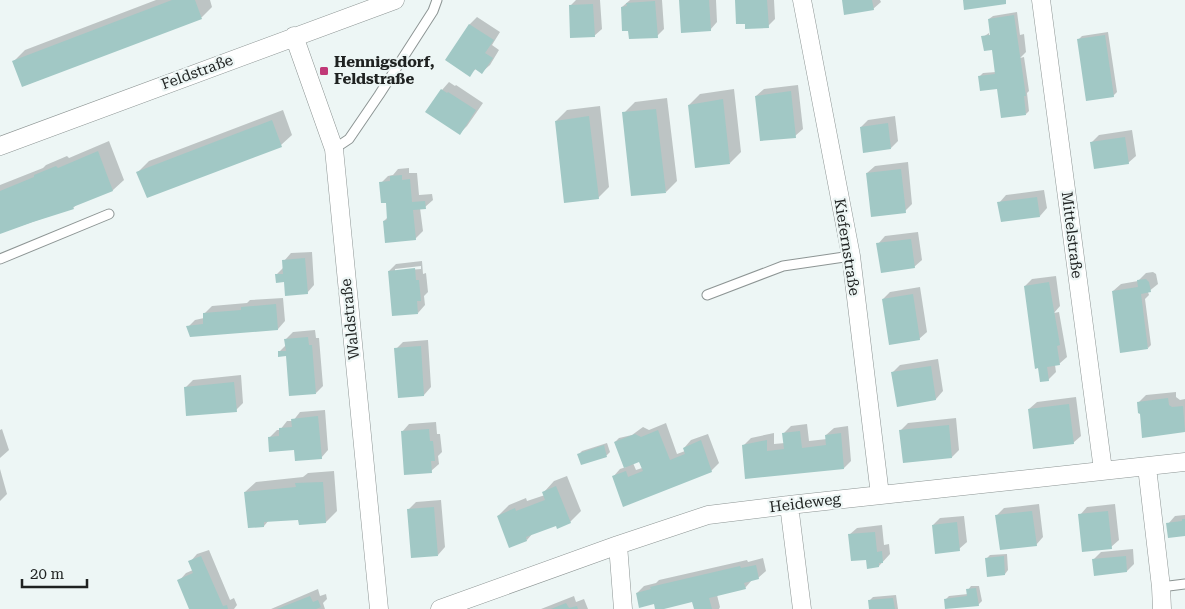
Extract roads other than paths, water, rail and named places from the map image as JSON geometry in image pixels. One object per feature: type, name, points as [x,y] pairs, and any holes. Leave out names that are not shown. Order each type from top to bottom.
[{"type":"street","name":"Feldstraße","points":[[0,146],[395,0]]},
{"type":"street","name":"Kiefernstraße","points":[[802,0],[851,256],[880,495]]},
{"type":"street","name":"Mittelstraße","points":[[1041,0],[1103,470]]},
{"type":"street","name":"Waldstraße","points":[[294,36],[334,149],[379,609]]},
{"type":"street","name":"Heideweg","points":[[440,609],[618,545],[708,516],[789,505],[1185,462]]},
{"type":"street","points":[[1148,466],[1162,609]]},
{"type":"street","points":[[789,505],[802,609]]},
{"type":"street","points":[[618,545],[623,609]]},
{"type":"lane","points":[[334,149],[349,139],[433,11],[437,0]]},
{"type":"lane","points":[[0,259],[109,214]]},
{"type":"lane","points":[[707,295],[783,266],[851,256]]},
{"type":"lane","points":[[1161,587],[1185,584]]},
{"type":"place","name":"Hennigsdorf, Feldstraße","points":[[324,71]]}]
